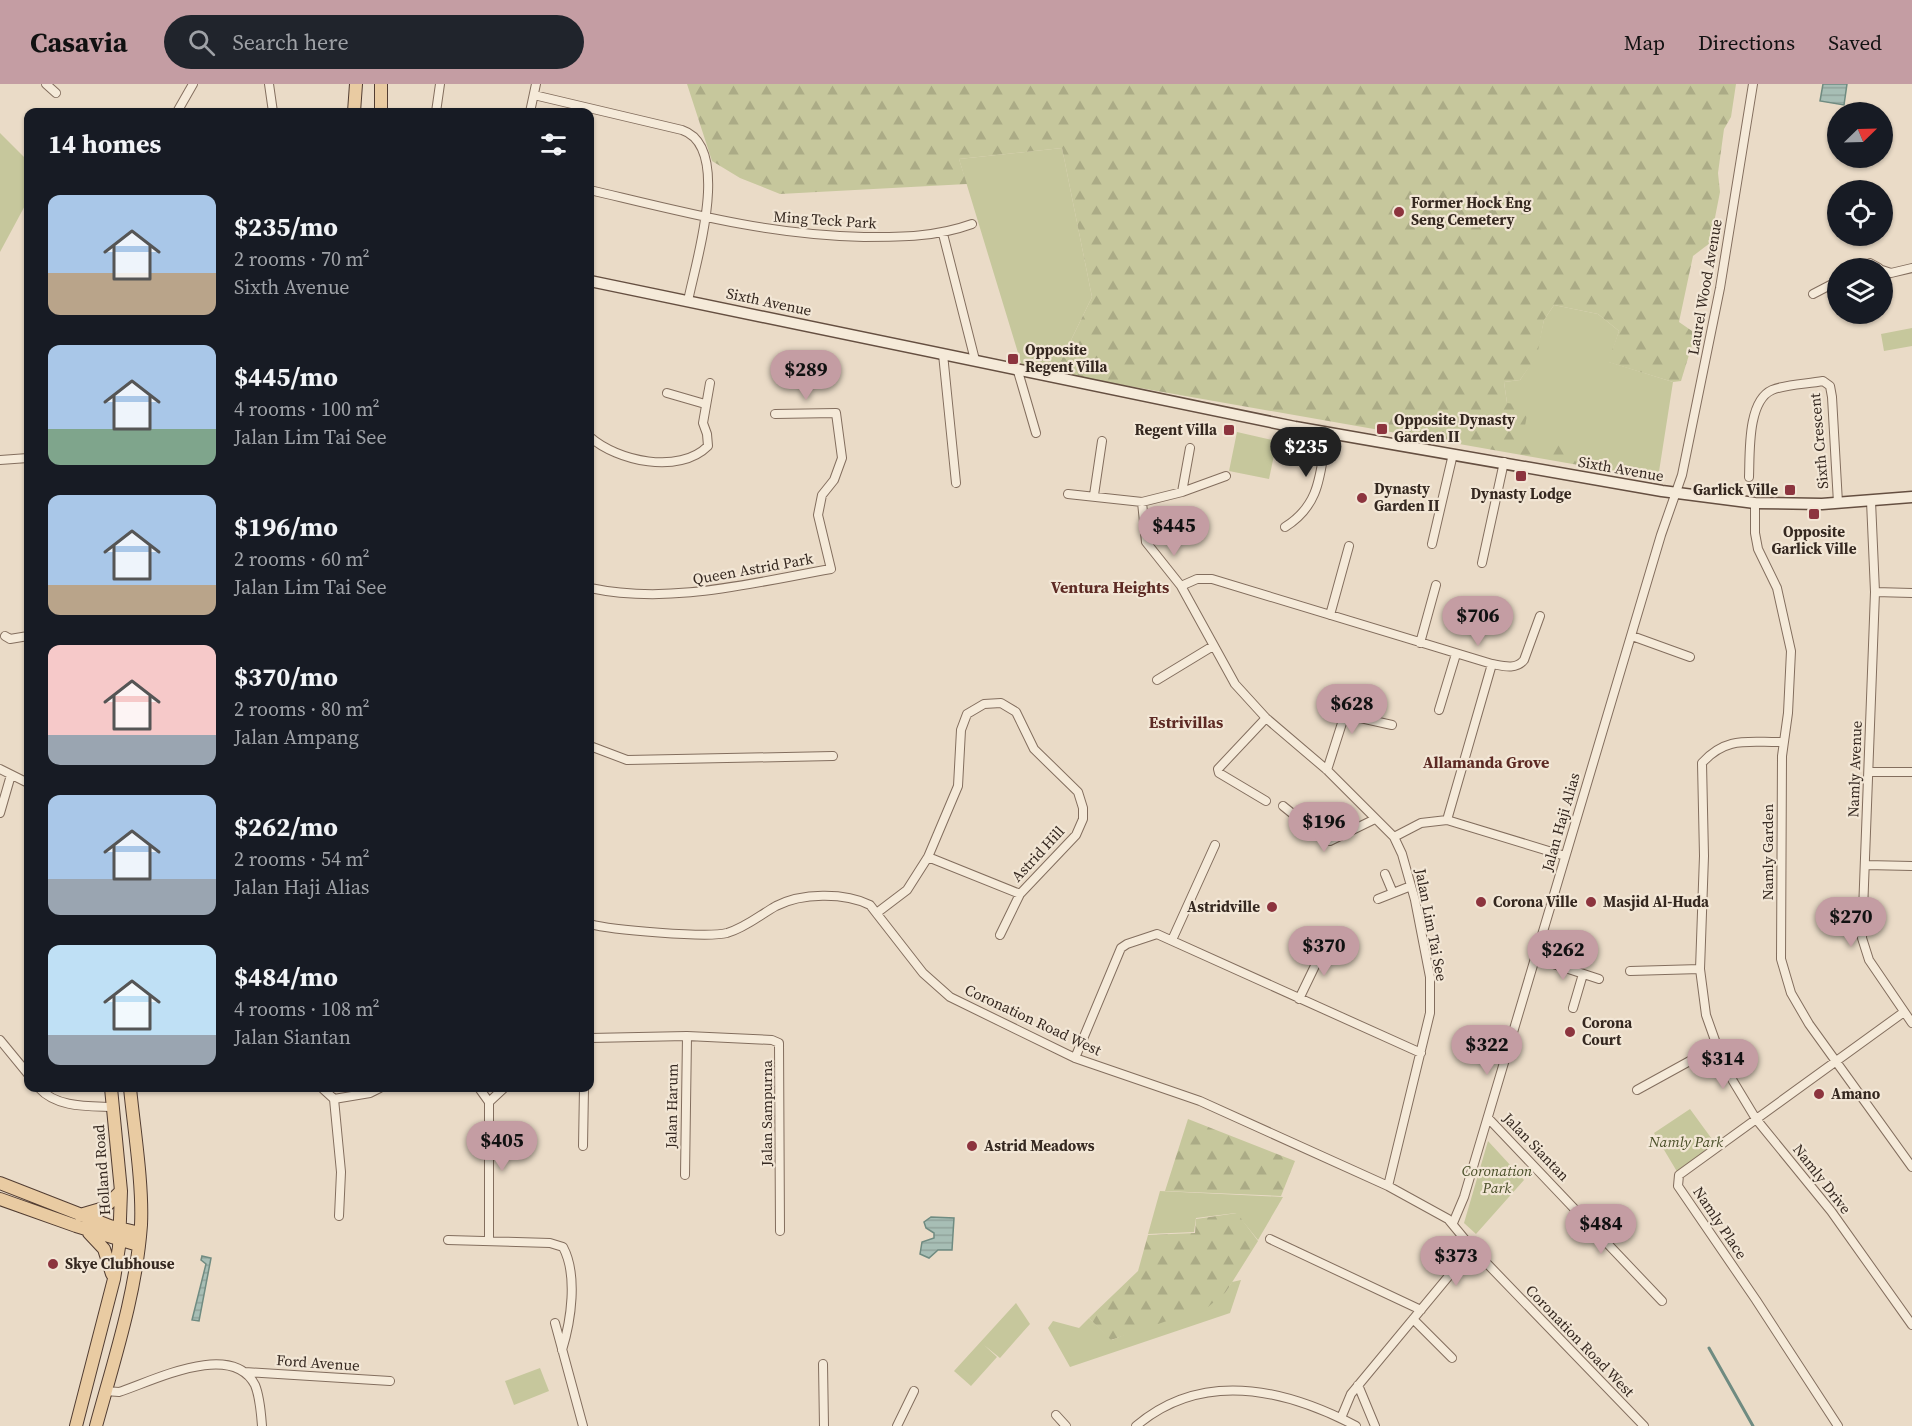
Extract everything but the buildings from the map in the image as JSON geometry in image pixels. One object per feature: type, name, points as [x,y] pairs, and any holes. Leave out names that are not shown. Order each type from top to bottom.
[{"type":"main road","points":[[354,108],[356,84]]},
{"type":"main road","points":[[381,84],[381,108]]},
{"type":"main road","name":"Sixth Avenue","points":[[594,282],[1327,432],[1676,493],[1755,503],[1838,503],[1912,498]]},
{"type":"main road","name":"Holland Road","points":[[76,1426],[114,1279],[120,1234],[121,1191],[111,1092]]},
{"type":"main road","points":[[96,1426],[125,1323],[139,1239],[141,1202],[130,1092]]},
{"type":"main road","points":[[0,1184],[120,1234]]},
{"type":"main road","points":[[79,1215],[104,1208],[121,1191]]},
{"type":"main road","points":[[0,1199],[86,1230],[139,1239]]},
{"type":"main road","points":[[86,1230],[104,1249],[114,1279]]},
{"type":"street","points":[[46,84],[56,93]]},
{"type":"street","points":[[179,108],[194,84]]},
{"type":"street","points":[[269,84],[272,108]]},
{"type":"street","points":[[437,108],[440,84]]},
{"type":"street","points":[[532,108],[536,84]]},
{"type":"street","name":"Laurel Wood Avenue","points":[[1676,493],[1682,475],[1720,288],[1753,84]]},
{"type":"street","points":[[534,95],[588,108]]},
{"type":"street","points":[[594,110],[691,133],[700,145],[710,174],[706,217],[688,301]]},
{"type":"street","name":"Ming Teck Park","points":[[594,191],[706,217],[806,235],[884,237],[944,234],[972,224]]},
{"type":"street","points":[[944,234],[975,360]]},
{"type":"street","points":[[1893,273],[1912,268]]},
{"type":"street","points":[[1813,294],[1827,287]]},
{"type":"street","points":[[943,354],[956,483]]},
{"type":"street","points":[[1017,368],[1036,433]]},
{"type":"street","name":"Sixth Crescent","points":[[1749,477],[1751,429],[1761,398],[1772,390],[1823,381],[1830,386],[1832,397],[1838,503]]},
{"type":"street","points":[[594,440],[615,453],[637,458],[670,462],[694,455],[708,446],[709,441],[703,423],[710,383]]},
{"type":"street","points":[[667,393],[705,404]]},
{"type":"street","name":"Queen Astrid Park","points":[[594,589],[622,595],[687,594],[831,568],[818,515],[822,495],[834,480],[842,458],[837,413],[776,414]]},
{"type":"street","points":[[1285,527],[1301,517],[1317,491],[1327,432]]},
{"type":"street","points":[[1094,495],[1102,441]]},
{"type":"street","points":[[1182,492],[1190,448]]},
{"type":"street","points":[[1432,544],[1453,454]]},
{"type":"street","points":[[0,460],[24,458]]},
{"type":"street","points":[[1482,563],[1504,462]]},
{"type":"street","points":[[1068,494],[1094,495],[1142,502],[1182,492],[1226,476]]},
{"type":"street","name":"Jalan Haji Alias","points":[[1453,1222],[1464,1197],[1676,493]]},
{"type":"street","name":"Namly Avenue","points":[[1870,501],[1875,592],[1862,938],[1869,960],[1909,1017]]},
{"type":"street","name":"Jalan Lim Tai See","points":[[1142,502],[1146,542],[1181,586],[1236,684],[1266,718],[1326,770],[1394,837],[1411,886],[1431,997],[1421,1053],[1388,1186]]},
{"type":"street","name":"Namly Garden","points":[[1755,503],[1755,533],[1758,549],[1777,588],[1791,651],[1784,742],[1781,959],[1791,993],[1835,1061],[1912,1167]]},
{"type":"street","points":[[1330,615],[1350,546]]},
{"type":"street","points":[[1181,586],[1197,579],[1212,579],[1456,654],[1509,667],[1520,665],[1540,616]]},
{"type":"street","points":[[1420,643],[1436,585]]},
{"type":"street","points":[[1875,592],[1912,593]]},
{"type":"street","points":[[5,636],[18,639],[24,637]]},
{"type":"street","points":[[1632,636],[1690,657]]},
{"type":"street","points":[[1157,680],[1213,646]]},
{"type":"street","points":[[1439,710],[1456,654]]},
{"type":"street","points":[[1448,820],[1492,664]]},
{"type":"street","name":"Astrid Hill","points":[[878,912],[907,890],[928,857],[958,786],[961,729],[967,714],[992,702],[1008,706],[1021,720],[1040,757],[1078,792],[1083,808],[1083,819],[1076,835],[1020,894],[928,857]]},
{"type":"street","points":[[1326,770],[1343,720],[1347,716],[1392,725]]},
{"type":"street","points":[[1266,718],[1218,769],[1219,773],[1266,801]]},
{"type":"street","name":"Namly Drive","points":[[1784,742],[1739,741],[1714,750],[1702,763],[1704,856],[1700,969],[1706,1015],[1733,1081],[1756,1119],[1831,1211],[1912,1324]]},
{"type":"street","points":[[594,748],[627,760],[833,756]]},
{"type":"street","points":[[0,769],[24,781]]},
{"type":"street","points":[[1869,772],[1912,772]]},
{"type":"street","points":[[0,813],[11,774]]},
{"type":"street","points":[[1283,806],[1325,840],[1334,840],[1375,819]]},
{"type":"street","points":[[1394,837],[1421,824],[1448,820],[1565,856]]},
{"type":"street","points":[[1172,940],[1215,845]]},
{"type":"street","points":[[1866,865],[1912,866]]},
{"type":"street","points":[[1385,874],[1392,893]]},
{"type":"street","points":[[1378,899],[1411,886]]},
{"type":"street","points":[[1000,935],[1020,894]]},
{"type":"street","name":"Coronation Road West","points":[[594,925],[619,928],[726,933],[778,905],[808,897],[862,901],[878,912],[923,973],[950,997],[1075,1058],[1200,1101],[1388,1186],[1453,1222],[1472,1248],[1644,1426]]},
{"type":"street","points":[[1075,1058],[1122,948],[1154,934],[1172,940],[1421,1053]]},
{"type":"street","points":[[1299,999],[1324,945]]},
{"type":"street","points":[[1535,958],[1599,979]]},
{"type":"street","points":[[1630,971],[1700,969]]},
{"type":"street","points":[[1573,1008],[1584,974]]},
{"type":"street","name":"Namly Place","points":[[1838,1426],[1678,1186],[1679,1175],[1835,1061],[1909,1017]]},
{"type":"street","name":"Jalan Sampurna","points":[[594,1038],[687,1036],[772,1040],[779,1043],[780,1231]]},
{"type":"street","name":"Jalan Harum","points":[[685,1175],[687,1036]]},
{"type":"street","points":[[0,1040],[24,1069]]},
{"type":"street","points":[[1637,1090],[1717,1046]]},
{"type":"street","points":[[43,1092],[50,1098],[66,1104],[113,1107]]},
{"type":"street","points":[[326,1092],[334,1099],[341,1172],[339,1216]]},
{"type":"street","points":[[334,1099],[372,1092]]},
{"type":"street","points":[[482,1092],[489,1102],[489,1241]]},
{"type":"street","points":[[489,1102],[500,1092]]},
{"type":"street","points":[[583,1146],[584,1092]]},
{"type":"street","name":"Jalan Siantan","points":[[1488,1118],[1662,1301]]},
{"type":"street","points":[[1270,1239],[1421,1310]]},
{"type":"street","points":[[448,1240],[556,1243],[563,1247],[570,1266],[570,1300],[569,1329],[562,1350]]},
{"type":"street","points":[[1341,1418],[1351,1394],[1472,1248]]},
{"type":"street","points":[[1413,1319],[1452,1358]]},
{"type":"street","points":[[555,1323],[583,1426]]},
{"type":"street","name":"Ford Avenue","points":[[105,1391],[118,1392],[200,1364],[237,1367],[245,1372],[390,1381]]},
{"type":"street","points":[[823,1364],[824,1426]]},
{"type":"street","points":[[245,1372],[256,1387],[262,1426]]},
{"type":"street","points":[[1358,1385],[1376,1426]]},
{"type":"street","points":[[1136,1426],[1166,1407],[1198,1395],[1224,1389],[1254,1389],[1341,1418],[1356,1426]]},
{"type":"street","points":[[897,1426],[914,1391]]},
{"type":"street","points":[[1056,1415],[1066,1426]]},
{"type":"green space","points":[[687,84],[1736,84],[1731,117],[1724,129],[1718,173],[1720,192],[1710,243],[1693,256],[1679,322],[1692,331],[1692,345],[1681,381],[1673,382],[1608,362],[1619,331],[1598,314],[1554,305],[1544,320],[1537,356],[1520,380],[1504,382],[1507,403],[1523,405],[1527,415],[1522,442],[1530,444],[1536,440],[1563,444],[1588,459],[1590,467],[1055,373],[1092,297],[1062,148],[959,159],[967,184],[780,194],[740,178],[712,161]]},
{"type":"green space","points":[[0,133],[24,157],[24,207],[0,252]]},
{"type":"green space","points":[[1062,148],[1092,297],[1055,373],[1022,366],[959,159]]},
{"type":"green space","points":[[1554,305],[1598,314],[1619,331],[1609,362],[1673,382],[1658,478],[1590,467],[1588,459],[1521,443],[1507,403],[1504,382],[1520,380],[1536,356],[1544,320]]},
{"type":"green space","points":[[1912,328],[1912,346],[1884,351],[1881,334]]},
{"type":"green space","points":[[1237,432],[1277,441],[1269,479],[1229,471]]},
{"type":"green space","name":"Namly Park","points":[[1690,1109],[1717,1146],[1679,1175],[1654,1133]]},
{"type":"green space","points":[[1188,1119],[1295,1161],[1281,1196],[1165,1191]]},
{"type":"green space","name":"Coronation Park","points":[[1488,1141],[1524,1180],[1476,1234],[1464,1223]]},
{"type":"green space","points":[[1160,1191],[1283,1197],[1258,1240],[1236,1213],[1196,1218],[1194,1232],[1148,1234]]},
{"type":"green space","points":[[1237,1213],[1258,1241],[1226,1292],[1208,1307],[1111,1340],[1089,1318],[1138,1271],[1148,1235],[1195,1233],[1196,1219]]},
{"type":"green space","points":[[1241,1280],[1230,1313],[1070,1367],[1048,1328],[1053,1321],[1079,1328],[1089,1318],[1112,1340],[1226,1292],[1232,1282]]},
{"type":"green space","points":[[1016,1303],[1030,1324],[1000,1358],[984,1345],[997,1357],[971,1386],[954,1371]]},
{"type":"green space","points":[[540,1368],[549,1391],[514,1405],[505,1381]]},
{"type":"shaded area","points":[[1823,84],[1847,84],[1844,102],[1820,101]]},
{"type":"shaded area","points":[[931,1217],[954,1218],[952,1250],[938,1250],[929,1258],[920,1254],[922,1242],[934,1238],[934,1233],[926,1228],[924,1222]]},
{"type":"shaded area","points":[[202,1256],[211,1258],[199,1321],[192,1320],[206,1264],[201,1260]]},
{"type":"waterway","points":[[1709,1348],[1753,1426]]},
{"type":"place","name":"Former Hock Eng Seng Cemetery","points":[[1399,212]]},
{"type":"place","name":"Opposite Regent Villa","points":[[1013,359]]},
{"type":"place","name":"Opposite Dynasty Garden II","points":[[1382,429]]},
{"type":"place","name":"Regent Villa","points":[[1229,430]]},
{"type":"place","name":"Dynasty Lodge","points":[[1521,476]]},
{"type":"place","name":"Garlick Ville","points":[[1790,490]]},
{"type":"place","name":"Dynasty Garden II","points":[[1362,498]]},
{"type":"place","name":"Opposite Garlick Ville","points":[[1814,514]]},
{"type":"place","name":"Corona Ville","points":[[1481,902]]},
{"type":"place","name":"Masjid Al-Huda","points":[[1591,902]]},
{"type":"place","name":"Astridville","points":[[1272,907]]},
{"type":"place","name":"Corona Court","points":[[1570,1032]]},
{"type":"place","name":"Amano","points":[[1819,1094]]},
{"type":"place","name":"Astrid Meadows","points":[[972,1146]]},
{"type":"place","name":"Skye Clubhouse","points":[[53,1264]]},
{"type":"district","name":"Ventura Heights","points":[[1110,587]]},
{"type":"district","name":"Estrivillas","points":[[1186,722]]},
{"type":"district","name":"Allamanda Grove","points":[[1486,762]]}]
